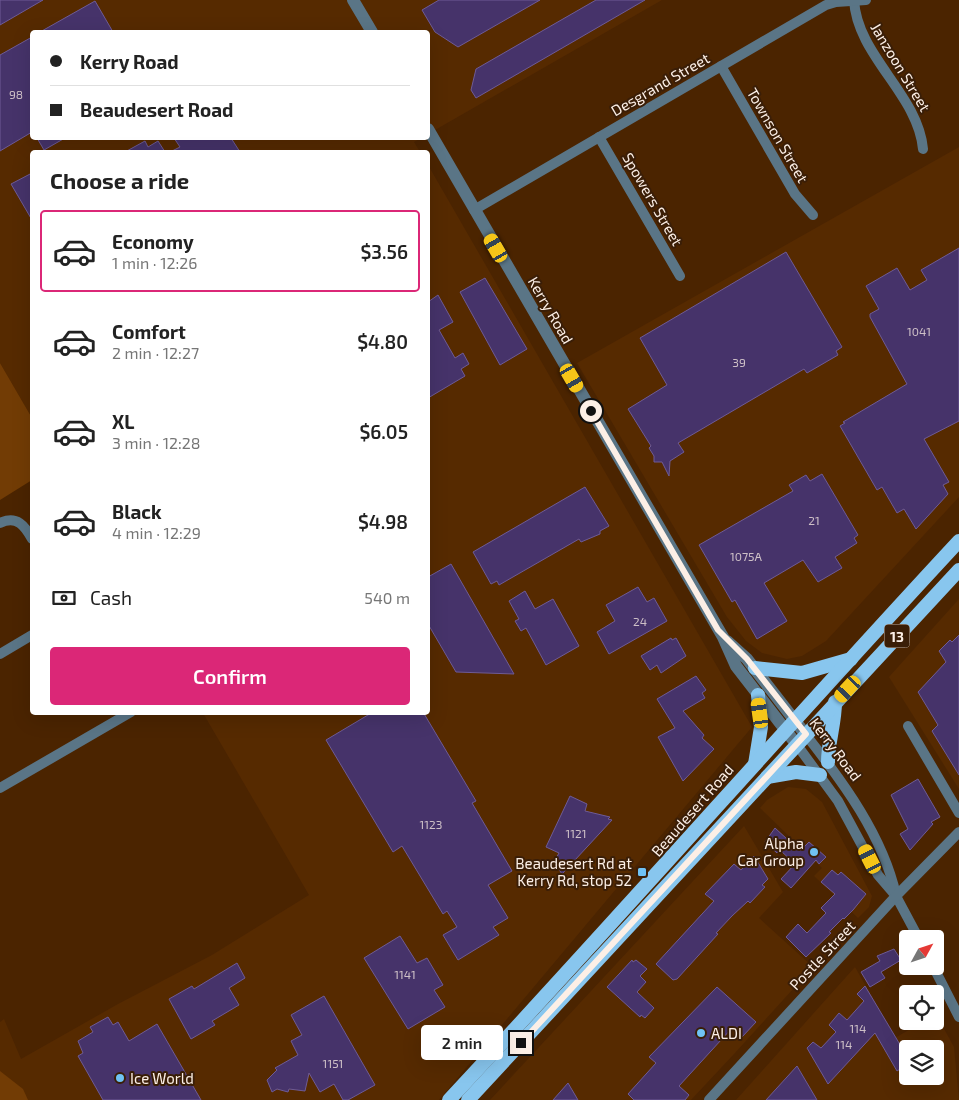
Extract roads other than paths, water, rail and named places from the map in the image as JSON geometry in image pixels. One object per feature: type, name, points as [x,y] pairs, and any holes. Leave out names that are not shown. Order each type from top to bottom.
[{"type":"highway","name":"Beaudesert Road","points":[[449,1100],[652,881],[754,764],[959,542]]},
{"type":"highway","name":"Beaudesert Road","points":[[468,1100],[959,570]]},
{"type":"highway","points":[[755,668],[802,673],[851,658]]},
{"type":"highway","points":[[754,764],[761,727],[758,695]]},
{"type":"highway","points":[[828,762],[828,747],[835,716],[835,702]]},
{"type":"highway","points":[[767,777],[796,772],[820,776]]},
{"type":"street","points":[[353,0],[371,30]]},
{"type":"street","name":"Janzoon Street","points":[[854,0],[857,22],[918,125],[923,149]]},
{"type":"street","name":"Desgrand Street","points":[[474,210],[826,5],[866,0]]},
{"type":"street","name":"Townson Street","points":[[721,66],[795,194],[813,215]]},
{"type":"street","name":"Kerry Road","points":[[430,133],[723,637],[736,666],[758,695],[790,725]]},
{"type":"street","name":"Spowers Street","points":[[599,137],[680,276]]},
{"type":"street","points":[[0,523],[15,520],[23,525],[30,536]]},
{"type":"street","points":[[0,654],[30,636]]},
{"type":"street","name":"Kerry Road","points":[[723,637],[755,668],[790,725],[802,740],[828,762],[849,793],[890,870],[896,896]]},
{"type":"street","points":[[0,788],[125,715]]},
{"type":"street","points":[[908,726],[959,812]]},
{"type":"street","name":"Kerry Road","points":[[802,740],[820,776],[848,817],[878,875],[896,896],[914,930]]},
{"type":"street","name":"Postle Street","points":[[709,1100],[896,896],[959,832]]},
{"type":"street","points":[[938,975],[959,1017]]},
{"type":"place","name":"Alpha Car Group","points":[[814,852]]},
{"type":"place","name":"Beaudesert Rd at Kerry Rd, stop 52","points":[[642,872]]},
{"type":"place","name":"ALDI","points":[[701,1033]]},
{"type":"place","name":"Ice World","points":[[120,1078]]}]
